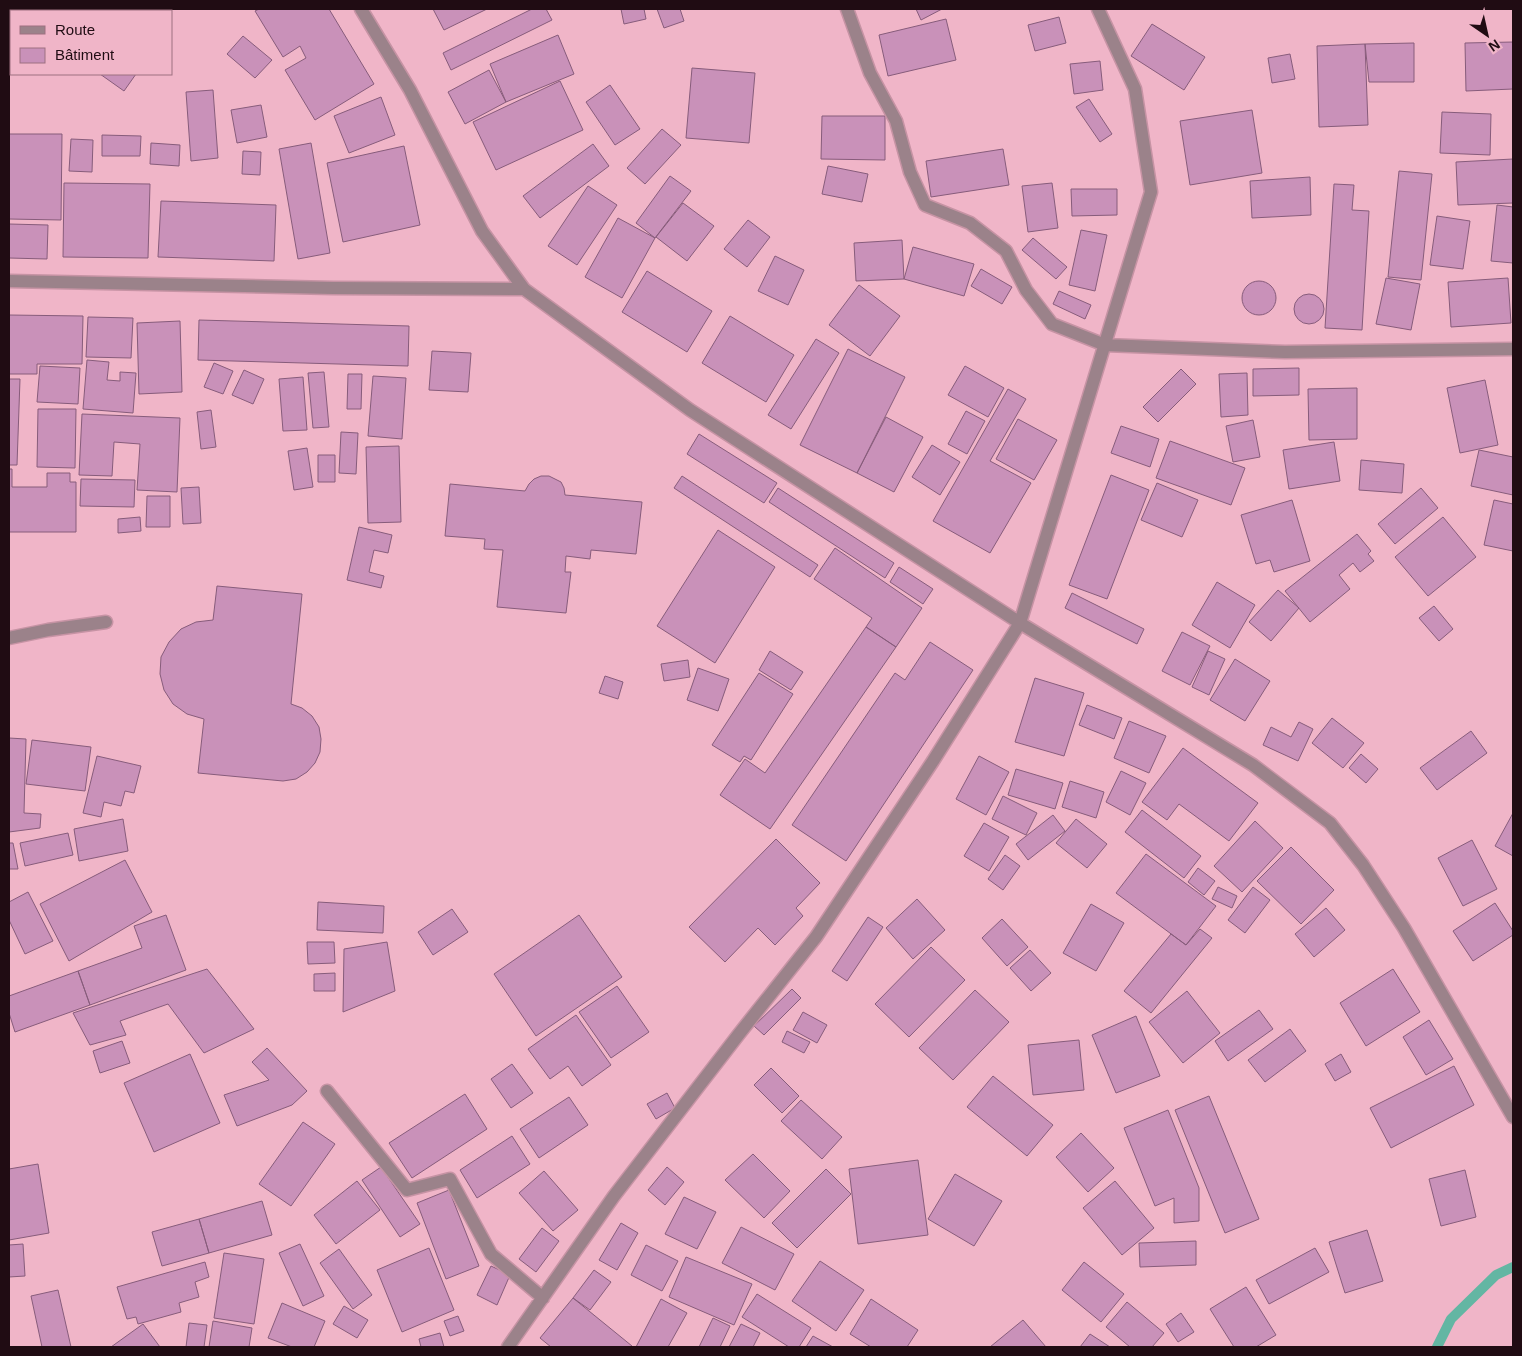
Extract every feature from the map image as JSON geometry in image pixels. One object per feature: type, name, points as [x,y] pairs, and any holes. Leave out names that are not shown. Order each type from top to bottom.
[{"type":"street","points":[[361,9],[410,90],[482,231],[524,289],[690,410],[1020,623],[1253,765],[1330,823],[1363,865],[1404,928],[1513,1117]]},
{"type":"street","points":[[847,9],[870,73],[896,121],[910,172],[925,206],[970,223],[1006,251],[1026,290],[1052,324],[1105,345],[1285,352],[1513,349]]},
{"type":"street","points":[[508,1347],[614,1196],[816,937],[933,761],[1020,623],[1151,192],[1135,89],[1098,9]]},
{"type":"street","points":[[9,281],[323,288],[524,289]]},
{"type":"street","points":[[9,638],[48,630],[106,622]]},
{"type":"street","points":[[327,1091],[407,1190],[450,1179],[492,1254],[543,1298]]},
{"type":"building","points":[[9,9],[32,9],[10,10],[9,17]]},
{"type":"building","points":[[34,9],[55,9],[55,10]]},
{"type":"building","points":[[131,9],[133,10],[79,10]]},
{"type":"building","points":[[259,9],[329,9],[374,84],[315,120],[285,70],[306,58],[300,46],[283,57],[255,11]]},
{"type":"building","points":[[433,9],[487,9],[444,30]]},
{"type":"building","points":[[532,9],[546,9],[552,20],[451,70],[443,53]]},
{"type":"building","points":[[621,9],[644,9],[646,19],[624,24]]},
{"type":"building","points":[[657,9],[680,9],[684,21],[664,28]]},
{"type":"building","points":[[916,9],[942,9],[921,20]]},
{"type":"building","points":[[1059,17],[1066,43],[1035,51],[1028,25]]},
{"type":"building","points":[[946,19],[956,60],[888,76],[879,35]]},
{"type":"building","points":[[1152,24],[1205,57],[1184,90],[1131,56]]},
{"type":"building","points":[[558,35],[574,74],[506,102],[490,64]]},
{"type":"building","points":[[243,36],[272,60],[255,78],[227,54]]},
{"type":"building","points":[[9,38],[10,38],[10,62]]},
{"type":"building","points":[[1513,42],[1513,89],[1466,91],[1465,43]]},
{"type":"building","points":[[1414,43],[1414,82],[1369,82],[1365,44]]},
{"type":"building","points":[[1365,44],[1368,125],[1319,127],[1317,46]]},
{"type":"building","points":[[1290,54],[1295,79],[1272,83],[1268,58]]},
{"type":"building","points":[[1100,61],[1103,90],[1074,94],[1070,64]]},
{"type":"building","points":[[692,68],[755,73],[749,143],[686,138]]},
{"type":"building","points":[[489,70],[506,102],[465,124],[448,92]]},
{"type":"building","points":[[101,75],[135,75],[124,91]]},
{"type":"building","points":[[560,81],[583,130],[496,170],[473,122]]},
{"type":"building","points":[[610,85],[640,129],[615,145],[586,102]]},
{"type":"building","points":[[213,90],[218,158],[191,161],[186,92]]},
{"type":"building","points":[[381,97],[395,135],[349,153],[334,116]]},
{"type":"building","points":[[1089,99],[1112,134],[1100,142],[1076,107]]},
{"type":"building","points":[[261,105],[267,137],[237,143],[231,110]]},
{"type":"building","points":[[1252,110],[1262,173],[1190,185],[1180,121]]},
{"type":"building","points":[[1442,112],[1491,114],[1490,155],[1440,153]]},
{"type":"building","points":[[822,116],[885,116],[885,160],[821,159]]},
{"type":"building","points":[[662,129],[681,145],[645,184],[627,168]]},
{"type":"building","points":[[9,134],[62,134],[61,220],[9,219]]},
{"type":"building","points":[[102,135],[141,136],[140,156],[102,156]]},
{"type":"building","points":[[71,139],[93,140],[92,172],[69,171]]},
{"type":"building","points":[[151,143],[180,145],[179,166],[150,164]]},
{"type":"building","points":[[311,143],[330,253],[298,259],[279,149]]},
{"type":"building","points":[[593,144],[609,166],[540,218],[523,196]]},
{"type":"building","points":[[404,146],[420,225],[343,242],[327,163]]},
{"type":"building","points":[[1003,149],[1009,185],[931,197],[926,161]]},
{"type":"building","points":[[243,151],[261,152],[260,175],[242,174]]},
{"type":"building","points":[[1513,159],[1513,203],[1458,205],[1456,162]]},
{"type":"building","points":[[828,166],[868,174],[862,202],[822,194]]},
{"type":"building","points":[[1399,171],[1432,174],[1421,280],[1388,277]]},
{"type":"building","points":[[670,176],[691,191],[655,238],[636,223]]},
{"type":"building","points":[[1310,177],[1311,215],[1252,218],[1250,181]]},
{"type":"building","points":[[64,183],[150,184],[148,258],[63,257]]},
{"type":"building","points":[[1052,183],[1058,228],[1028,232],[1022,186]]},
{"type":"building","points":[[1334,184],[1354,185],[1352,210],[1369,211],[1362,330],[1325,328]]},
{"type":"building","points":[[588,186],[617,205],[577,265],[548,246]]},
{"type":"building","points":[[1071,189],[1117,189],[1117,215],[1072,216]]},
{"type":"building","points":[[161,201],[276,205],[274,261],[158,257]]},
{"type":"building","points":[[683,203],[714,226],[687,261],[656,237]]},
{"type":"building","points":[[1497,205],[1513,207],[1513,263],[1491,261]]},
{"type":"building","points":[[1437,216],[1470,221],[1463,269],[1430,265]]},
{"type":"building","points":[[618,218],[655,238],[622,298],[585,277]]},
{"type":"building","points":[[748,220],[770,237],[747,267],[724,249]]},
{"type":"building","points":[[9,224],[48,225],[47,259],[9,258]]},
{"type":"building","points":[[1081,230],[1107,235],[1095,291],[1069,285]]},
{"type":"building","points":[[1033,238],[1067,267],[1056,279],[1022,250]]},
{"type":"building","points":[[902,240],[904,279],[856,281],[854,243]]},
{"type":"building","points":[[913,247],[974,264],[964,296],[904,279]]},
{"type":"building","points":[[775,256],[804,270],[788,305],[758,291]]},
{"type":"building","points":[[981,269],[1012,287],[1002,304],[971,286]]},
{"type":"building","points":[[647,271],[712,311],[687,352],[622,312]]},
{"type":"building","points":[[1386,278],[1420,284],[1411,330],[1376,324]]},
{"type":"building","points":[[1508,278],[1511,323],[1451,327],[1448,282]]},
{"type":"building","points":[[1259,281],[1266,282],[1271,286],[1275,291],[1275,305],[1271,310],[1266,314],[1259,315],[1252,314],[1247,310],[1243,305],[1242,298],[1243,291],[1247,286],[1252,282]]},
{"type":"building","points":[[859,285],[900,316],[870,356],[829,325]]},
{"type":"building","points":[[1059,291],[1091,305],[1085,319],[1053,304]]},
{"type":"building","points":[[1309,294],[1315,295],[1323,303],[1323,315],[1315,323],[1309,324],[1303,323],[1295,315],[1294,309],[1295,303],[1303,295]]},
{"type":"building","points":[[9,315],[83,316],[82,364],[37,364],[37,374],[9,374]]},
{"type":"building","points":[[730,316],[794,355],[766,402],[702,363]]},
{"type":"building","points":[[88,317],[133,318],[131,358],[86,357]]},
{"type":"building","points":[[199,320],[409,326],[408,366],[198,360]]},
{"type":"building","points":[[180,321],[182,392],[139,394],[137,323]]},
{"type":"building","points":[[816,339],[839,353],[791,429],[768,415]]},
{"type":"building","points":[[848,349],[905,377],[857,473],[800,445]]},
{"type":"building","points":[[432,351],[471,353],[468,392],[429,390]]},
{"type":"building","points":[[87,360],[109,362],[107,380],[120,381],[120,372],[136,373],[133,413],[83,409]]},
{"type":"building","points":[[214,363],[233,371],[223,394],[204,387]]},
{"type":"building","points":[[40,366],[80,368],[78,404],[37,402]]},
{"type":"building","points":[[965,366],[1004,388],[988,417],[948,395]]},
{"type":"building","points":[[1299,368],[1299,395],[1253,396],[1253,369]]},
{"type":"building","points":[[1181,369],[1196,384],[1158,422],[1143,407]]},
{"type":"building","points":[[244,370],[264,379],[253,404],[232,395]]},
{"type":"building","points":[[324,372],[329,427],[313,428],[308,373]]},
{"type":"building","points":[[1247,373],[1248,415],[1221,417],[1219,374]]},
{"type":"building","points":[[348,374],[362,374],[361,409],[347,409]]},
{"type":"building","points":[[373,376],[406,378],[402,439],[368,436]]},
{"type":"building","points":[[303,377],[307,430],[283,431],[279,379]]},
{"type":"building","points":[[9,379],[20,379],[17,465],[9,465]]},
{"type":"building","points":[[1485,380],[1498,445],[1460,453],[1447,388]]},
{"type":"building","points":[[1357,388],[1357,439],[1309,440],[1308,389]]},
{"type":"building","points":[[1008,389],[1026,399],[990,461],[1031,483],[990,553],[933,521]]},
{"type":"building","points":[[38,409],[76,409],[75,468],[37,467]]},
{"type":"building","points":[[211,410],[216,447],[201,449],[197,412]]},
{"type":"building","points":[[966,411],[985,421],[967,454],[948,444]]},
{"type":"building","points":[[82,414],[180,418],[177,492],[137,490],[140,444],[114,442],[112,476],[79,475]]},
{"type":"building","points":[[886,417],[923,437],[894,492],[857,473]]},
{"type":"building","points":[[1018,419],[1057,440],[1034,480],[996,459]]},
{"type":"building","points":[[1253,420],[1260,457],[1233,462],[1226,426]]},
{"type":"building","points":[[1121,426],[1159,439],[1150,467],[1111,453]]},
{"type":"building","points":[[341,432],[358,433],[356,474],[339,473]]},
{"type":"building","points":[[699,434],[777,483],[764,503],[687,454]]},
{"type":"building","points":[[1170,441],[1245,468],[1231,505],[1156,478]]},
{"type":"building","points":[[1334,442],[1340,481],[1289,489],[1283,450]]},
{"type":"building","points":[[932,445],[960,462],[940,495],[912,477]]},
{"type":"building","points":[[399,446],[401,522],[368,523],[366,447]]},
{"type":"building","points":[[307,448],[313,487],[294,490],[288,451]]},
{"type":"building","points":[[1479,450],[1513,457],[1513,495],[1471,486]]},
{"type":"building","points":[[318,455],[335,455],[335,482],[318,482]]},
{"type":"building","points":[[1361,460],[1404,464],[1402,493],[1359,490]]},
{"type":"building","points":[[9,469],[12,469],[12,487],[47,487],[47,473],[70,473],[70,482],[76,482],[76,532],[9,532]]},
{"type":"building","points":[[1111,475],[1149,490],[1107,599],[1069,585]]},
{"type":"building","points":[[541,476],[549,476],[561,482],[565,495],[642,502],[636,554],[591,550],[590,559],[566,556],[565,572],[571,572],[566,613],[497,607],[503,550],[484,549],[485,539],[445,536],[450,484],[525,491],[534,479]]},
{"type":"building","points":[[682,476],[818,565],[810,577],[674,488]]},
{"type":"building","points":[[81,479],[135,480],[134,507],[80,506]]},
{"type":"building","points":[[1157,483],[1198,500],[1182,537],[1141,520]]},
{"type":"building","points":[[199,487],[201,523],[183,524],[181,488]]},
{"type":"building","points":[[778,488],[894,563],[885,578],[769,502]]},
{"type":"building","points":[[1421,488],[1438,508],[1395,544],[1378,524]]},
{"type":"building","points":[[147,496],[170,496],[170,527],[146,527]]},
{"type":"building","points":[[1292,500],[1310,561],[1274,572],[1270,560],[1256,564],[1241,515]]},
{"type":"building","points":[[1494,500],[1513,504],[1513,551],[1484,545]]},
{"type":"building","points":[[140,517],[141,531],[118,533],[118,519]]},
{"type":"building","points":[[1443,517],[1476,557],[1428,596],[1395,557]]},
{"type":"building","points":[[359,527],[392,535],[388,553],[374,550],[369,572],[384,576],[381,588],[347,580]]},
{"type":"building","points":[[718,530],[775,567],[715,663],[657,626]]},
{"type":"building","points":[[1357,534],[1371,551],[1368,554],[1374,561],[1360,572],[1353,563],[1339,575],[1350,589],[1310,622],[1285,591]]},
{"type":"building","points":[[835,548],[922,608],[896,647],[866,627],[872,618],[814,579]]},
{"type":"building","points":[[899,567],[933,589],[923,604],[890,582]]},
{"type":"building","points":[[1217,582],[1255,605],[1230,648],[1192,625]]},
{"type":"building","points":[[217,586],[302,594],[291,704],[302,708],[312,716],[319,727],[321,739],[320,752],[315,763],[307,772],[296,779],[283,781],[198,773],[204,719],[187,714],[173,704],[164,690],[160,674],[161,657],[169,642],[181,629],[196,622],[213,620]]},
{"type":"building","points":[[1278,590],[1299,608],[1271,641],[1249,622]]},
{"type":"building","points":[[1072,593],[1144,629],[1137,644],[1065,608]]},
{"type":"building","points":[[1434,606],[1453,629],[1439,641],[1419,618]]},
{"type":"building","points":[[866,627],[896,647],[770,829],[720,795],[745,759],[765,773]]},
{"type":"building","points":[[1182,632],[1210,646],[1190,685],[1162,671]]},
{"type":"building","points":[[930,642],[973,670],[846,861],[792,825],[895,673],[905,680]]},
{"type":"building","points":[[770,651],[803,672],[791,690],[759,670]]},
{"type":"building","points":[[1208,651],[1225,659],[1209,695],[1192,687]]},
{"type":"building","points":[[1235,659],[1270,681],[1245,721],[1210,700]]},
{"type":"building","points":[[688,660],[690,677],[664,681],[661,664]]},
{"type":"building","points":[[698,668],[729,679],[718,711],[687,700]]},
{"type":"building","points":[[759,673],[793,694],[751,760],[744,756],[740,762],[712,745]]},
{"type":"building","points":[[605,676],[623,682],[618,699],[599,693]]},
{"type":"building","points":[[1035,678],[1084,693],[1064,756],[1015,742]]},
{"type":"building","points":[[1087,705],[1122,718],[1114,739],[1079,725]]},
{"type":"building","points":[[1332,718],[1364,743],[1343,768],[1312,743]]},
{"type":"building","points":[[1129,721],[1166,736],[1149,773],[1114,758]]},
{"type":"building","points":[[1299,722],[1313,729],[1298,761],[1263,745],[1271,727],[1291,737]]},
{"type":"building","points":[[1471,731],[1487,753],[1437,790],[1420,768]]},
{"type":"building","points":[[9,738],[26,739],[24,813],[41,814],[40,828],[9,832]]},
{"type":"building","points":[[32,740],[91,747],[85,791],[26,784]]},
{"type":"building","points":[[1183,748],[1258,803],[1229,841],[1179,804],[1167,820],[1142,802]]},
{"type":"building","points":[[1361,754],[1378,769],[1366,783],[1349,768]]},
{"type":"building","points":[[97,756],[141,766],[134,793],[125,791],[121,806],[104,802],[101,817],[83,813]]},
{"type":"building","points":[[979,756],[1009,772],[986,815],[956,799]]},
{"type":"building","points":[[1016,769],[1063,783],[1055,809],[1008,795]]},
{"type":"building","points":[[1121,771],[1146,783],[1130,815],[1106,802]]},
{"type":"building","points":[[1070,781],[1104,792],[1096,818],[1062,807]]},
{"type":"building","points":[[1003,796],[1037,813],[1026,835],[992,819]]},
{"type":"building","points":[[1142,810],[1201,856],[1184,878],[1125,832]]},
{"type":"building","points":[[1513,813],[1513,856],[1495,846]]},
{"type":"building","points":[[1053,815],[1065,831],[1028,860],[1016,844]]},
{"type":"building","points":[[123,819],[128,851],[79,861],[74,829]]},
{"type":"building","points":[[1076,819],[1107,844],[1087,868],[1056,843]]},
{"type":"building","points":[[1255,821],[1283,848],[1242,892],[1214,866]]},
{"type":"building","points":[[984,823],[1009,837],[989,871],[964,856]]},
{"type":"building","points":[[68,833],[73,855],[25,866],[20,843]]},
{"type":"building","points":[[776,839],[820,883],[796,908],[803,916],[775,945],[758,928],[725,962],[689,927]]},
{"type":"building","points":[[1472,840],[1497,889],[1463,906],[1438,858]]},
{"type":"building","points":[[9,843],[13,843],[18,869],[9,869]]},
{"type":"building","points":[[1291,847],[1334,890],[1301,924],[1257,881]]},
{"type":"building","points":[[1146,854],[1216,906],[1186,945],[1116,893]]},
{"type":"building","points":[[1005,855],[1020,866],[1003,890],[988,879]]},
{"type":"building","points":[[125,860],[152,912],[69,961],[40,904]]},
{"type":"building","points":[[1198,868],[1215,881],[1204,895],[1188,882]]},
{"type":"building","points":[[1218,887],[1237,896],[1232,908],[1212,899]]},
{"type":"building","points":[[1253,887],[1270,900],[1245,933],[1228,920]]},
{"type":"building","points":[[28,892],[53,941],[25,954],[9,920],[9,902]]},
{"type":"building","points":[[917,899],[945,930],[913,959],[886,928]]},
{"type":"building","points":[[318,902],[384,906],[383,933],[317,930]]},
{"type":"building","points":[[1495,903],[1513,931],[1513,935],[1473,961],[1453,931]]},
{"type":"building","points":[[1091,904],[1124,923],[1096,971],[1063,953]]},
{"type":"building","points":[[1326,908],[1345,930],[1314,957],[1295,934]]},
{"type":"building","points":[[452,909],[468,932],[433,955],[418,932]]},
{"type":"building","points":[[166,915],[186,970],[90,1005],[78,971],[142,948],[134,926]]},
{"type":"building","points":[[579,915],[622,977],[536,1036],[494,974]]},
{"type":"building","points":[[868,917],[883,927],[847,981],[832,971]]},
{"type":"building","points":[[1002,919],[1028,947],[1007,966],[982,938]]},
{"type":"building","points":[[1200,929],[1212,938],[1151,1013],[1124,991],[1171,934],[1186,945]]},
{"type":"building","points":[[307,942],[334,942],[335,963],[308,964]]},
{"type":"building","points":[[387,942],[395,991],[343,1012],[344,949]]},
{"type":"building","points":[[931,947],[965,980],[909,1037],[875,1004]]},
{"type":"building","points":[[1030,950],[1051,973],[1031,991],[1010,968]]},
{"type":"building","points":[[207,969],[254,1029],[204,1053],[168,1004],[120,1021],[126,1035],[90,1045],[73,1013]]},
{"type":"building","points":[[1393,969],[1420,1012],[1366,1046],[1340,1003]]},
{"type":"building","points":[[78,971],[90,1005],[15,1032],[9,1013],[9,996]]},
{"type":"building","points":[[335,973],[335,991],[314,991],[314,974]]},
{"type":"building","points":[[617,986],[649,1032],[611,1058],[579,1012]]},
{"type":"building","points":[[792,989],[801,998],[764,1035],[754,1026]]},
{"type":"building","points":[[975,990],[1009,1022],[953,1080],[919,1048]]},
{"type":"building","points":[[1187,991],[1220,1033],[1183,1063],[1149,1022]]},
{"type":"building","points":[[1259,1010],[1273,1029],[1228,1061],[1215,1041]]},
{"type":"building","points":[[803,1012],[827,1025],[817,1043],[793,1030]]},
{"type":"building","points":[[576,1015],[611,1065],[582,1086],[568,1066],[550,1079],[528,1049]]},
{"type":"building","points":[[1136,1016],[1160,1076],[1116,1093],[1092,1035]]},
{"type":"building","points":[[1429,1020],[1453,1059],[1426,1075],[1403,1037]]},
{"type":"building","points":[[1290,1029],[1306,1051],[1265,1082],[1248,1060]]},
{"type":"building","points":[[787,1031],[810,1042],[804,1053],[782,1042]]},
{"type":"building","points":[[1079,1040],[1084,1090],[1033,1095],[1028,1045]]},
{"type":"building","points":[[122,1041],[130,1063],[100,1073],[93,1051]]},
{"type":"building","points":[[267,1048],[307,1091],[292,1105],[237,1126],[224,1095],[269,1080],[252,1062]]},
{"type":"building","points":[[190,1054],[220,1123],[154,1152],[124,1083]]},
{"type":"building","points":[[1341,1054],[1351,1072],[1335,1081],[1325,1064]]},
{"type":"building","points":[[512,1064],[533,1093],[511,1108],[491,1079]]},
{"type":"building","points":[[1454,1066],[1474,1105],[1391,1148],[1370,1108]]},
{"type":"building","points":[[771,1068],[799,1096],[782,1113],[754,1085]]},
{"type":"building","points":[[993,1076],[1053,1125],[1027,1156],[967,1107]]},
{"type":"building","points":[[667,1093],[675,1108],[656,1119],[647,1104]]},
{"type":"building","points":[[465,1094],[487,1129],[412,1178],[389,1143]]},
{"type":"building","points":[[1209,1096],[1259,1219],[1225,1233],[1175,1110]]},
{"type":"building","points":[[569,1097],[588,1125],[539,1158],[520,1129]]},
{"type":"building","points":[[801,1100],[842,1137],[822,1159],[781,1121]]},
{"type":"building","points":[[1168,1110],[1199,1188],[1199,1221],[1174,1223],[1174,1198],[1155,1206],[1124,1128]]},
{"type":"building","points":[[303,1122],[335,1144],[291,1206],[259,1184]]},
{"type":"building","points":[[1081,1133],[1114,1168],[1088,1192],[1056,1157]]},
{"type":"building","points":[[512,1136],[530,1164],[477,1198],[460,1170]]},
{"type":"building","points":[[753,1154],[790,1191],[764,1218],[725,1180]]},
{"type":"building","points":[[918,1160],[928,1235],[858,1244],[849,1169]]},
{"type":"building","points":[[38,1164],[49,1233],[9,1240],[9,1169]]},
{"type":"building","points":[[381,1167],[420,1224],[400,1237],[362,1180]]},
{"type":"building","points":[[667,1167],[684,1182],[665,1205],[648,1190]]},
{"type":"building","points":[[826,1169],[851,1194],[797,1248],[772,1223]]},
{"type":"building","points":[[1465,1170],[1476,1217],[1441,1226],[1429,1179]]},
{"type":"building","points":[[544,1171],[578,1210],[553,1231],[519,1193]]},
{"type":"building","points":[[955,1174],[1002,1201],[974,1246],[928,1219]]},
{"type":"building","points":[[357,1181],[380,1210],[336,1244],[314,1215]]},
{"type":"building","points":[[1115,1181],[1154,1228],[1122,1255],[1083,1208]]},
{"type":"building","points":[[449,1190],[479,1266],[446,1279],[417,1203]]},
{"type":"building","points":[[684,1197],[716,1212],[697,1249],[665,1234]]},
{"type":"building","points":[[262,1201],[272,1235],[209,1253],[199,1219]]},
{"type":"building","points":[[199,1219],[209,1253],[162,1266],[152,1232]]},
{"type":"building","points":[[621,1223],[638,1233],[617,1270],[599,1260]]},
{"type":"building","points":[[741,1227],[794,1254],[775,1290],[722,1263]]},
{"type":"building","points":[[542,1228],[559,1241],[536,1272],[519,1259]]},
{"type":"building","points":[[1367,1230],[1383,1281],[1345,1293],[1329,1242]]},
{"type":"building","points":[[1196,1241],[1196,1265],[1140,1267],[1139,1243]]},
{"type":"building","points":[[23,1244],[25,1276],[9,1277],[9,1245]]},
{"type":"building","points":[[300,1244],[324,1296],[303,1306],[279,1253]]},
{"type":"building","points":[[646,1245],[678,1261],[662,1291],[631,1275]]},
{"type":"building","points":[[429,1248],[454,1310],[402,1332],[377,1270]]},
{"type":"building","points":[[1315,1248],[1329,1272],[1269,1304],[1256,1280]]},
{"type":"building","points":[[339,1249],[372,1295],[353,1309],[320,1263]]},
{"type":"building","points":[[224,1253],[264,1259],[254,1324],[214,1318]]},
{"type":"building","points":[[686,1257],[752,1284],[734,1325],[669,1297]]},
{"type":"building","points":[[820,1261],[864,1290],[836,1331],[792,1301]]},
{"type":"building","points":[[205,1262],[209,1277],[195,1282],[199,1297],[179,1303],[181,1312],[138,1324],[136,1317],[127,1319],[117,1287]]},
{"type":"building","points":[[1084,1262],[1124,1294],[1101,1322],[1062,1290]]},
{"type":"building","points":[[491,1266],[510,1275],[497,1305],[477,1295]]},
{"type":"building","points":[[594,1270],[611,1282],[590,1310],[573,1298]]},
{"type":"building","points":[[1246,1287],[1276,1335],[1256,1347],[1234,1347],[1210,1309]]},
{"type":"building","points":[[58,1290],[71,1347],[42,1347],[31,1296]]},
{"type":"building","points":[[757,1294],[811,1328],[799,1347],[789,1347],[742,1317]]},
{"type":"building","points":[[573,1298],[632,1346],[551,1347],[540,1338]]},
{"type":"building","points":[[661,1299],[687,1313],[668,1347],[636,1347]]},
{"type":"building","points":[[871,1299],[918,1330],[907,1347],[871,1347],[850,1334]]},
{"type":"building","points":[[1127,1302],[1164,1333],[1152,1347],[1130,1347],[1106,1327]]},
{"type":"building","points":[[282,1303],[325,1321],[314,1347],[292,1347],[268,1338]]},
{"type":"building","points":[[344,1306],[368,1320],[357,1338],[333,1324]]},
{"type":"building","points":[[1181,1313],[1194,1332],[1178,1342],[1166,1324]]},
{"type":"building","points":[[458,1316],[464,1331],[450,1336],[444,1321]]},
{"type":"building","points":[[713,1318],[730,1326],[720,1347],[699,1347]]},
{"type":"building","points":[[1023,1320],[1046,1347],[990,1347]]},
{"type":"building","points":[[213,1321],[252,1328],[249,1347],[209,1347]]},
{"type":"building","points":[[189,1323],[207,1325],[204,1347],[186,1347]]},
{"type":"building","points":[[143,1324],[160,1347],[111,1347]]},
{"type":"building","points":[[741,1324],[760,1333],[753,1347],[729,1347]]},
{"type":"building","points":[[440,1333],[444,1347],[421,1347],[419,1339]]},
{"type":"building","points":[[1090,1334],[1110,1347],[1080,1347]]},
{"type":"building","points":[[813,1336],[833,1347],[806,1347]]},
{"type":"waterway","points":[[1437,1347],[1451,1319],[1496,1275],[1513,1267]]}]
